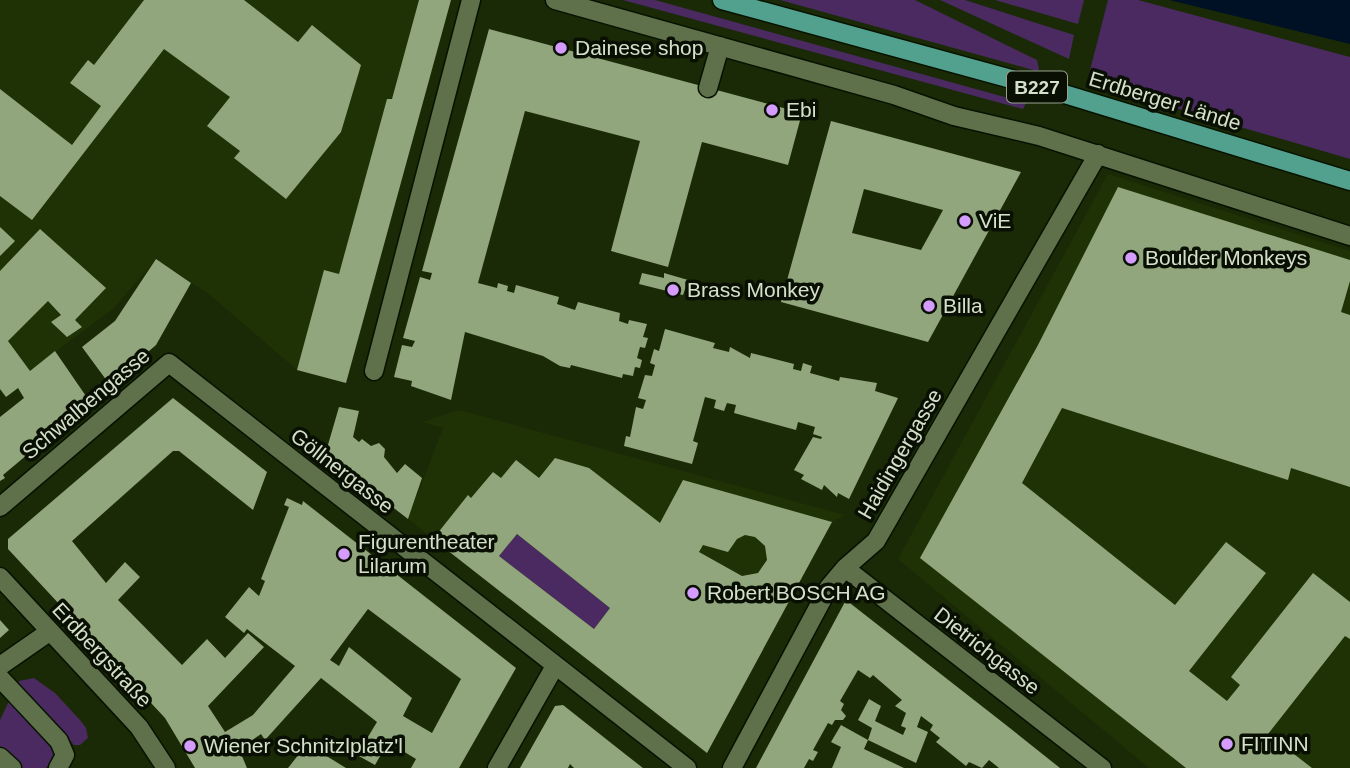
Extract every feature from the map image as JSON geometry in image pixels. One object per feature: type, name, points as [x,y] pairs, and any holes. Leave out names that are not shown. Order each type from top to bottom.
[{"type":"main road","name":"Erdberger Lände","points":[[722,0],[1048,89],[1350,181]]},
{"type":"street","points":[[374,372],[471,0]]},
{"type":"street","points":[[555,0],[894,95],[954,116],[1098,154],[1350,236]]},
{"type":"street","points":[[708,88],[720,46]]},
{"type":"street","name":"Haidingergasse","points":[[732,768],[829,587],[845,568],[876,541],[1098,154]]},
{"type":"street","name":"Schwalbengasse","points":[[0,507],[169,363]]},
{"type":"street","name":"Göllnergasse","points":[[169,363],[687,768]]},
{"type":"street","name":"Dietrichgasse","points":[[845,568],[1102,768]]},
{"type":"street","name":"Erdbergstraße","points":[[0,577],[139,727],[166,768]]},
{"type":"street","points":[[0,666],[49,632]]},
{"type":"street","points":[[497,768],[555,666]]},
{"type":"street","points":[[0,678],[60,741],[65,755],[58,768]]},
{"type":"street","points":[[0,757],[12,768]]},
{"type":"shaded area","points":[[0,0],[451,0],[346,383],[297,370],[210,295],[156,259],[114,308],[30,371],[34,377],[6,397],[0,389]]},
{"type":"shaded area","points":[[623,0],[655,0],[1026,103],[1023,109]]},
{"type":"shaded area","points":[[780,0],[915,0],[1037,60],[1039,69],[1037,71]]},
{"type":"shaded area","points":[[940,0],[965,0],[1074,35],[1069,59]]},
{"type":"shaded area","points":[[995,0],[1084,0],[1078,24]]},
{"type":"shaded area","points":[[1108,0],[1138,0],[1350,57],[1350,159],[1087,82]]},
{"type":"shaded area","points":[[1108,174],[1350,251],[1350,768],[1149,768],[898,559]]},
{"type":"shaded area","name":"Robert BOSCH AG","points":[[459,410],[845,515],[832,522],[707,753],[408,519],[443,428],[422,422]]},
{"type":"shaded area","points":[[517,534],[610,608],[594,629],[499,556]]},
{"type":"shaded area","points":[[34,678],[55,693],[86,728],[88,738],[80,745],[74,745],[17,686],[19,681]]},
{"type":"shaded area","points":[[10,699],[56,750],[53,760],[46,768],[22,768],[0,750],[0,720]]},
{"type":"water","points":[[1169,0],[1350,0],[1350,44]]},
{"type":"building","points":[[144,0],[244,0],[298,42],[312,25],[361,65],[341,132],[286,199],[234,158],[240,151],[207,126],[230,97],[164,49],[32,220],[0,196],[0,89],[72,145],[101,106],[70,83],[88,60],[94,65]]},
{"type":"building","points":[[419,0],[451,0],[346,383],[297,370],[324,270],[339,274],[387,99],[392,99]]},
{"type":"building","points":[[489,29],[802,113],[788,165],[702,142],[668,267],[611,251],[640,141],[525,111],[478,283],[497,288],[498,283],[508,286],[507,291],[514,293],[516,285],[559,297],[557,304],[575,310],[578,302],[620,313],[619,321],[628,324],[629,320],[647,324],[643,337],[648,338],[645,348],[640,347],[637,358],[642,360],[640,368],[635,367],[633,376],[623,374],[622,378],[571,365],[570,368],[560,366],[543,356],[465,332],[451,400],[411,386],[412,381],[394,377],[402,345],[412,347],[415,341],[403,338],[420,277],[430,280],[432,273],[422,271]]},
{"type":"building","name":"ViE","points":[[831,121],[1021,172],[928,342],[781,302]],"holes":[[[864,189],[943,210],[921,250],[852,233]]]},
{"type":"building","points":[[1118,187],[1350,260],[1350,281],[1341,312],[1350,315],[1350,487],[1291,468],[1288,480],[1062,408],[1022,483],[1175,605],[1226,542],[1266,573],[1189,671],[1227,701],[1240,685],[1231,677],[1313,573],[1350,602],[1350,639],[1345,636],[1268,734],[1312,768],[1186,768],[920,558],[1038,345]]},
{"type":"building","points":[[0,227],[15,241],[0,256]]},
{"type":"building","points":[[40,229],[106,288],[75,320],[82,327],[67,337],[51,322],[61,315],[48,301],[8,341],[30,371],[55,351],[90,402],[3,475],[5,478],[0,481],[0,417],[24,398],[18,388],[6,397],[0,389],[0,271]]},
{"type":"building","points":[[156,259],[191,283],[156,345],[110,385],[82,347],[115,321]]},
{"type":"building","name":"Brass Monkey","points":[[642,273],[664,278],[664,273],[688,280],[683,295],[639,284]]},
{"type":"building","points":[[665,329],[715,343],[713,348],[729,352],[730,347],[750,358],[751,353],[794,364],[793,369],[801,371],[803,363],[812,366],[810,373],[839,381],[840,377],[877,383],[875,391],[898,398],[849,499],[838,493],[837,497],[824,485],[822,490],[801,479],[804,475],[794,470],[813,437],[822,437],[813,434],[815,427],[798,422],[796,430],[734,413],[736,405],[727,403],[724,411],[714,408],[716,400],[705,397],[693,441],[698,443],[692,464],[624,446],[626,436],[630,437],[636,407],[643,409],[646,400],[638,398],[645,375],[652,376],[655,365],[650,363],[654,349],[659,351]]},
{"type":"building","points":[[173,398],[267,472],[253,510],[179,451],[173,451],[72,541],[106,583],[125,562],[140,577],[118,600],[182,665],[207,639],[225,658],[248,633],[264,647],[208,706],[225,732],[253,715],[295,666],[247,629],[244,633],[225,617],[249,587],[259,596],[265,581],[261,579],[289,507],[284,505],[287,498],[302,505],[303,501],[516,668],[459,768],[411,768],[416,759],[388,742],[375,765],[357,755],[377,722],[321,678],[265,740],[261,734],[239,749],[247,768],[195,768],[165,718],[8,549],[8,539]],"holes":[[[368,609],[461,679],[432,733],[403,716],[412,698],[349,647],[339,666],[330,660]]]},
{"type":"building","points":[[339,407],[359,411],[353,437],[359,442],[362,439],[371,446],[379,443],[385,449],[384,457],[397,473],[405,464],[422,478],[408,519],[325,455]]},
{"type":"building","name":"Robert BOSCH AG","points":[[555,458],[589,468],[660,523],[683,480],[832,522],[707,753],[433,539],[468,495],[471,498],[493,472],[501,478],[516,460],[539,478]],"holes":[[[517,534],[610,608],[594,629],[499,556]],[[745,535],[755,537],[765,546],[767,560],[758,573],[742,576],[699,552],[703,545],[728,552],[737,539]]]},
{"type":"building","points":[[846,600],[1060,768],[999,768],[989,760],[982,768],[969,762],[966,766],[936,742],[940,738],[930,730],[933,725],[921,716],[917,727],[928,732],[916,763],[868,740],[872,728],[858,720],[869,699],[881,706],[875,721],[903,735],[906,728],[901,726],[906,713],[895,706],[902,700],[873,675],[870,678],[858,670],[840,701],[844,704],[841,710],[846,716],[843,720],[835,720],[832,725],[828,723],[813,750],[818,752],[813,761],[809,759],[804,768],[756,768]]},
{"type":"building","points":[[0,620],[9,630],[0,638]]},
{"type":"building","points":[[563,705],[643,768],[574,768],[570,764],[568,768],[520,768],[555,706]]},
{"type":"building","points":[[841,725],[868,740],[864,749],[904,768],[832,768],[841,747],[831,742]]},
{"type":"building","points":[[307,744],[346,768],[288,768]]},
{"type":"place","name":"Dainese shop","points":[[561,48]]},
{"type":"place","name":"Ebi","points":[[772,110]]},
{"type":"place","name":"ViE","points":[[965,221]]},
{"type":"place","name":"Boulder Monkeys","points":[[1131,258]]},
{"type":"place","name":"Brass Monkey","points":[[673,290]]},
{"type":"place","name":"Billa","points":[[929,306]]},
{"type":"place","name":"Figurentheater Lilarum","points":[[344,554]]},
{"type":"place","name":"Robert BOSCH AG","points":[[693,593]]},
{"type":"place","name":"FITINN","points":[[1227,744]]},
{"type":"place","name":"Wiener Schnitzlplatz'l","points":[[190,746]]}]
